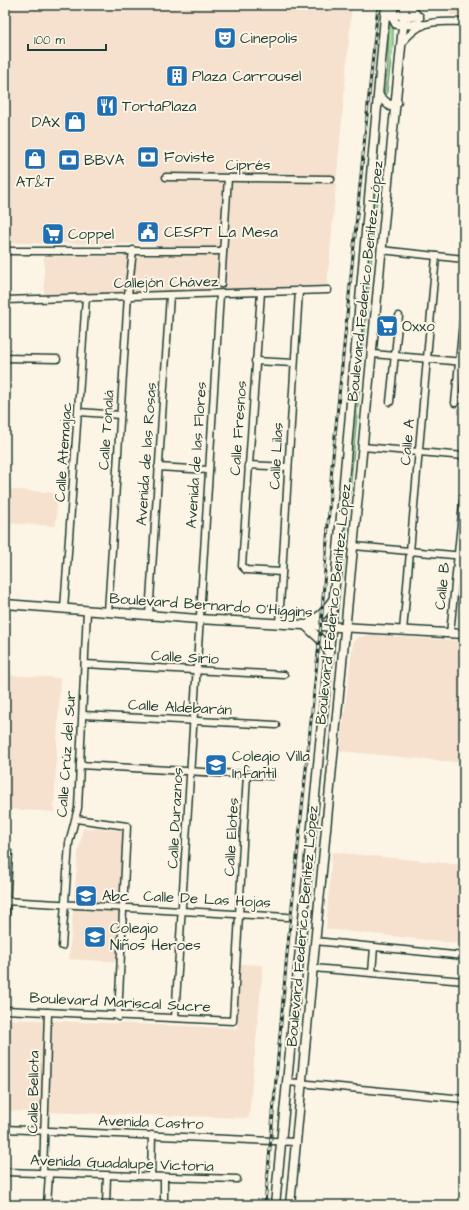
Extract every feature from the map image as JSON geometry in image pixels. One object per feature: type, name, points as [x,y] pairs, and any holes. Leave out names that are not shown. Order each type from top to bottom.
[{"type":"main road","name":"Boulevard Federico Benítez López","points":[[275,1205],[329,652],[386,5]]},
{"type":"main road","points":[[392,5],[394,21],[396,24],[423,21]]},
{"type":"main road","points":[[401,5],[402,16],[423,21]]},
{"type":"main road","name":"Boulevard Federico Benítez López","points":[[290,1205],[373,354],[381,250],[397,102],[401,24],[405,5]]},
{"type":"main road","points":[[399,69],[396,56],[401,24]]},
{"type":"main road","points":[[379,96],[382,101],[390,106],[397,102]]},
{"type":"main road","points":[[329,652],[320,639],[306,626],[322,614],[333,599]]},
{"type":"main road","name":"Boulevard Bernardo O'Higgins","points":[[5,604],[198,619],[464,634]]},
{"type":"street","points":[[409,5],[423,21]]},
{"type":"street","points":[[401,44],[423,21],[464,22]]},
{"type":"street","name":"Ciprés","points":[[166,177],[331,179]]},
{"type":"street","points":[[221,284],[228,178]]},
{"type":"street","points":[[5,250],[223,251]]},
{"type":"street","name":"Calle Tonalá","points":[[108,612],[128,295],[133,250]]},
{"type":"street","points":[[381,250],[464,259]]},
{"type":"street","name":"Calle A","points":[[403,631],[436,256]]},
{"type":"street","name":"Calle Lilas","points":[[279,624],[299,290]]},
{"type":"street","name":"Callejón Chávez","points":[[5,300],[86,296],[220,294],[328,290]]},
{"type":"street","name":"Calle Fresnos","points":[[261,292],[255,361],[242,566],[246,570],[282,572]]},
{"type":"street","name":"Avenida de las Flores","points":[[198,619],[220,294]]},
{"type":"street","name":"Avenida de las Rosas","points":[[149,615],[170,295]]},
{"type":"street","name":"Calle Atemajac","points":[[64,608],[86,296]]},
{"type":"street","points":[[390,402],[399,316]]},
{"type":"street","points":[[455,403],[462,362],[463,322]]},
{"type":"street","points":[[373,354],[462,362]]},
{"type":"street","points":[[5,358],[56,358]]},
{"type":"street","points":[[255,361],[294,363]]},
{"type":"street","points":[[79,412],[120,415]]},
{"type":"street","points":[[363,447],[464,456]]},
{"type":"street","points":[[248,465],[288,467]]},
{"type":"street","points":[[158,467],[208,470]]},
{"type":"street","name":"Calle B","points":[[450,634],[461,556],[464,493]]},
{"type":"street","points":[[354,546],[461,556]]},
{"type":"street","name":"Calle Crúz del Sur","points":[[62,946],[69,843],[76,819],[87,610]]},
{"type":"street","name":"Calle Duraznos","points":[[175,1018],[194,720],[198,619]]},
{"type":"street","name":"Calle Sirio","points":[[85,664],[284,675]]},
{"type":"street","name":"Calle Aldebarán","points":[[82,715],[276,725]]},
{"type":"street","points":[[80,765],[190,770],[272,776]]},
{"type":"street","name":"Calle Elotes","points":[[233,1021],[247,774]]},
{"type":"street","points":[[76,819],[125,825],[128,828],[118,1017]]},
{"type":"street","points":[[5,928],[9,853]]},
{"type":"street","name":"Calle De Las Hojas","points":[[6,901],[240,913],[287,917]]},
{"type":"street","points":[[315,941],[464,956]]},
{"type":"street","points":[[372,973],[374,947]]},
{"type":"street","points":[[313,968],[464,981]]},
{"type":"street","name":"Boulevard Mariscal Sucre","points":[[5,1010],[118,1017],[233,1021]]},
{"type":"street","name":"Calle Bellota","points":[[47,1205],[45,1131],[48,1012]]},
{"type":"street","points":[[288,1082],[464,1099]]},
{"type":"street","name":"Avenida Castro","points":[[5,1129],[296,1142]]},
{"type":"street","points":[[151,1177],[152,1135]]},
{"type":"street","name":"Avenida Guadalupe Victoria","points":[[5,1172],[164,1178],[237,1179]]},
{"type":"street","points":[[106,1205],[107,1176]]},
{"type":"street","points":[[164,1178],[164,1205]]},
{"type":"shaded area","points":[[5,5],[352,5],[327,287],[44,296],[44,257],[155,256],[157,244],[5,243]]},
{"type":"shaded area","points":[[450,5],[464,5],[464,15],[450,15]]},
{"type":"shaded area","points":[[5,489],[57,493],[56,526],[5,523]]},
{"type":"shaded area","points":[[370,635],[464,641],[464,763],[340,751],[353,642],[359,637]]},
{"type":"shaded area","points":[[5,675],[60,678],[54,812],[5,809]]},
{"type":"shaded area","name":"Colegio Niños Heroes","points":[[83,828],[125,831],[119,962],[69,959],[78,853]]},
{"type":"shaded area","points":[[332,852],[464,865],[464,944],[326,929]]},
{"type":"shaded area","points":[[241,964],[263,965],[249,1118],[5,1111],[5,1019],[237,1028]]},
{"type":"green space","points":[[388,20],[393,26],[393,47],[386,99],[384,98],[388,65]]},
{"type":"green space","points":[[379,132],[380,138],[376,167],[379,179],[342,579],[343,517]]},
{"type":"railway","points":[[265,1205],[287,954],[322,614],[332,466],[378,5]]},
{"type":"place","name":"Cinepolis","points":[[225,38]]},
{"type":"place","name":"Plaza Carrousel","points":[[177,76]]},
{"type":"place","name":"TortaPlaza","points":[[107,106]]},
{"type":"place","name":"DAX","points":[[75,122]]},
{"type":"place","name":"Foviste","points":[[148,157]]},
{"type":"place","name":"AT&T","points":[[35,159]]},
{"type":"place","name":"BBVA","points":[[69,160]]},
{"type":"place","name":"CESPT La Mesa","points":[[148,232]]},
{"type":"place","name":"Coppel","points":[[53,234]]},
{"type":"place","name":"Oxxo","points":[[387,326]]},
{"type":"place","name":"Colegio Villa Infantil","points":[[216,765]]},
{"type":"place","name":"Abc","points":[[86,896]]},
{"type":"place","name":"Colegio Niños Heroes","points":[[95,937]]}]
